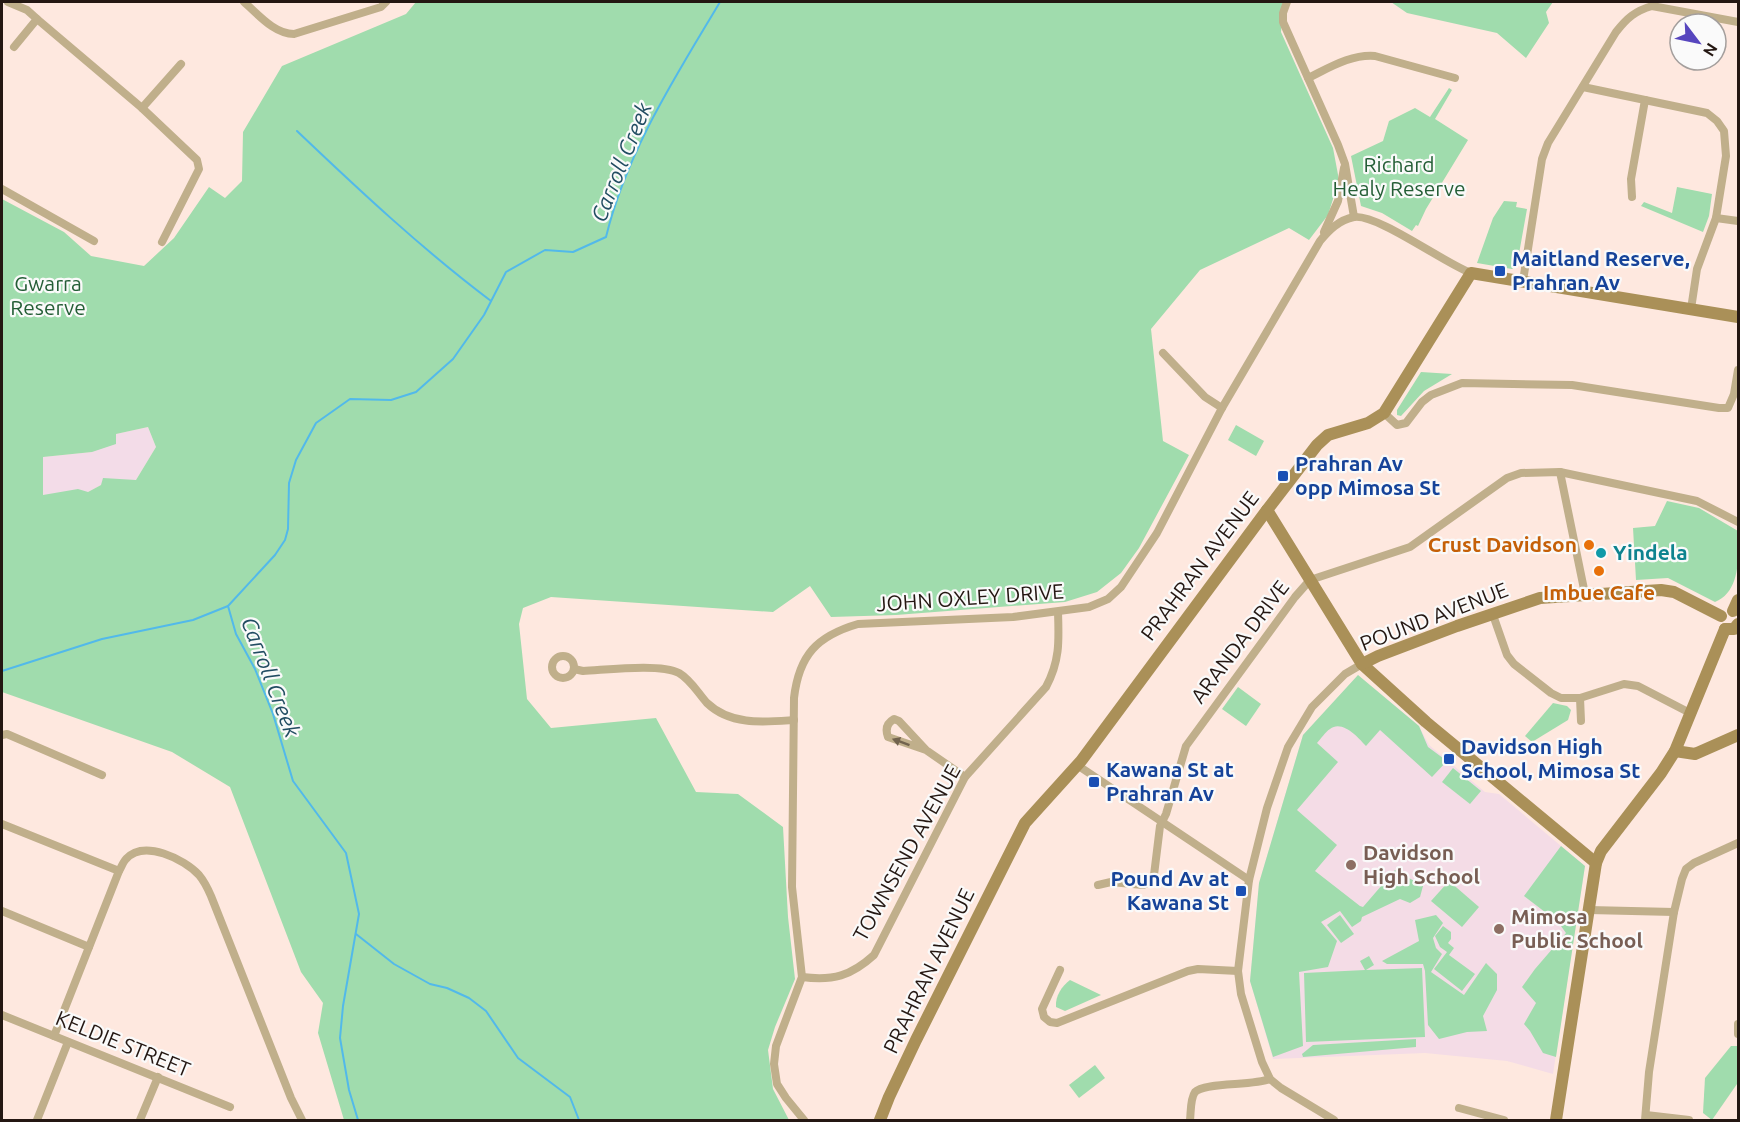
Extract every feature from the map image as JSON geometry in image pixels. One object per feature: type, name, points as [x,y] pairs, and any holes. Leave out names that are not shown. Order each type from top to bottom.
[{"type":"street","points":[[8,2],[27,10],[38,19],[142,108],[200,164],[162,242]]},
{"type":"street","points":[[244,2],[284,34],[294,34],[381,7],[386,2]]},
{"type":"street","points":[[1287,2],[1283,22],[1345,164],[1354,218],[1376,221],[1471,273],[1738,317]]},
{"type":"street","points":[[1523,281],[1542,159],[1548,143],[1627,17],[1638,10],[1652,6],[1738,22]]},
{"type":"street","points":[[14,47],[38,19]]},
{"type":"street","points":[[1308,78],[1351,58],[1363,55],[1375,56],[1455,78]]},
{"type":"street","points":[[142,108],[181,64]]},
{"type":"street","points":[[1583,87],[1707,113],[1724,131],[1726,156],[1716,218],[1697,269],[1691,309]]},
{"type":"street","points":[[1632,197],[1631,178],[1645,100]]},
{"type":"street","points":[[1320,241],[1338,201],[1345,164]]},
{"type":"street","points":[[2,189],[94,241]]},
{"type":"street","name":"JOHN OXLEY DRIVE","points":[[804,1120],[777,1084],[774,1064],[776,1046],[802,977],[792,887],[796,678],[804,662],[815,647],[840,630],[858,624],[1013,617],[1089,607],[1107,599],[1121,587],[1167,514],[1222,408],[1320,241],[1339,223],[1354,218]]},
{"type":"street","points":[[1716,218],[1738,221]]},
{"type":"street","points":[[1471,273],[1384,413],[1397,425],[1406,423],[1422,402],[1431,395],[1462,383],[1572,385],[1728,408],[1734,394],[1738,370]]},
{"type":"street","points":[[1163,353],[1205,397],[1222,408]]},
{"type":"street","name":"PRAHRAN AVENUE","points":[[880,1120],[916,1040],[1021,831],[1032,815],[1077,765],[1266,510],[1322,440],[1334,433],[1368,423],[1384,413]]},
{"type":"street","points":[[1560,472],[1585,594]]},
{"type":"street","name":"ARANDA DRIVE","points":[[1098,885],[1111,882],[1143,885],[1150,882],[1154,875],[1162,823],[1186,746],[1295,597],[1310,580],[1410,547],[1507,478],[1521,473],[1560,472],[1697,501],[1738,522]]},
{"type":"street","points":[[1266,510],[1362,664],[1426,722],[1596,863]]},
{"type":"street","name":"POUND AVENUE","points":[[1270,1079],[1262,1062],[1241,994],[1238,971],[1249,880],[1267,808],[1288,747],[1312,707],[1345,674],[1378,656],[1408,644],[1540,598],[1661,590],[1674,592],[1734,619]]},
{"type":"street","name":"TOWNSEND AVENUE","points":[[802,977],[818,979],[837,977],[859,969],[874,955],[965,777],[1046,687],[1055,670],[1059,644],[1058,612]]},
{"type":"street","points":[[1493,615],[1507,655],[1514,664],[1551,693],[1561,698],[1580,698],[1624,684],[1638,686],[1690,712]]},
{"type":"street","points":[[1556,1120],[1596,863],[1601,851],[1661,773],[1675,751],[1690,712],[1734,619]]},
{"type":"street","points":[[574,669],[583,671],[664,668],[689,680],[708,704],[730,717],[757,722],[795,720]]},
{"type":"street","points":[[1580,698],[1581,721]]},
{"type":"street","points":[[926,750],[888,737],[886,732],[888,724],[894,719],[899,721],[926,750],[965,777]]},
{"type":"street","points":[[2,735],[6,734],[102,775]]},
{"type":"street","points":[[1675,751],[1695,754],[1738,735]]},
{"type":"street","points":[[1077,765],[1249,880]]},
{"type":"street","points":[[2,824],[118,871]]},
{"type":"street","points":[[1689,1120],[1645,1118],[1649,1072],[1674,912],[1686,869],[1738,843]]},
{"type":"street","points":[[54,1036],[118,871],[126,858],[138,851],[150,850],[185,864],[200,876],[211,896],[291,1098],[302,1120]]},
{"type":"street","points":[[1589,910],[1674,912]]},
{"type":"street","points":[[2,911],[89,947]]},
{"type":"street","points":[[1060,970],[1042,1009],[1044,1017],[1050,1022],[1057,1023],[1188,971],[1198,969],[1238,971]]},
{"type":"street","name":"KELDIE STREET","points":[[2,1016],[230,1107]]},
{"type":"street","points":[[1738,1024],[1738,1034]]},
{"type":"street","points":[[37,1120],[68,1042]]},
{"type":"street","points":[[140,1120],[158,1077]]},
{"type":"street","points":[[1190,1120],[1192,1097],[1196,1091],[1204,1087],[1257,1083],[1270,1079],[1334,1120]]},
{"type":"street","points":[[1459,1108],[1504,1120]]},
{"type":"shaded area","points":[[148,427],[156,447],[136,480],[101,485],[88,492],[43,495],[43,457],[92,452],[116,434]]},
{"type":"shaded area","name":"Davidson High School","points":[[1358,675],[1419,726],[1429,745],[1485,792],[1499,794],[1585,866],[1553,1074],[1507,1061],[1425,1053],[1273,1059],[1250,981],[1259,883],[1303,735]]},
{"type":"green space","name":"Gwarra Reserve","points":[[416,2],[1284,2],[1281,32],[1333,148],[1339,180],[1328,215],[1309,240],[1289,228],[1200,270],[1151,329],[1163,441],[1189,455],[1139,548],[1121,573],[1097,592],[1065,602],[896,615],[831,617],[810,586],[773,612],[551,597],[523,608],[519,624],[527,699],[551,728],[656,718],[696,792],[738,794],[783,827],[788,917],[795,979],[768,1050],[773,1089],[789,1120],[344,1120],[318,1033],[323,1003],[301,972],[230,787],[172,752],[2,692],[2,199],[64,232],[91,256],[144,266],[174,238],[209,187],[225,198],[242,181],[243,132],[282,66],[406,14]],"holes":[[[148,427],[156,447],[136,480],[103,478],[101,485],[88,492],[78,489],[43,495],[43,457],[92,452],[116,444],[116,434]]]},
{"type":"green space","points":[[1391,2],[1553,2],[1546,12],[1549,23],[1526,58],[1497,33],[1407,13]]},
{"type":"green space","name":"Richard Healy Reserve","points":[[1449,88],[1452,90],[1435,119],[1468,140],[1418,226],[1416,225],[1412,231],[1382,213],[1361,206],[1351,156],[1383,141],[1389,121],[1415,108],[1430,117]]},
{"type":"green space","points":[[1677,187],[1712,194],[1709,216],[1703,232],[1641,206],[1644,202],[1672,213]]},
{"type":"green space","points":[[1504,201],[1517,202],[1516,207],[1527,209],[1517,265],[1512,269],[1477,263],[1493,218]]},
{"type":"green space","points":[[1421,372],[1452,374],[1424,391],[1401,416],[1397,415],[1397,410]]},
{"type":"green space","points":[[1236,425],[1264,441],[1256,456],[1228,440]]},
{"type":"green space","points":[[1667,501],[1699,508],[1738,531],[1738,563],[1734,583],[1723,597],[1715,602],[1668,578],[1636,580],[1633,528],[1655,526]]},
{"type":"green space","points":[[1358,675],[1419,726],[1428,747],[1447,761],[1432,777],[1380,730],[1366,746],[1355,734],[1345,728],[1340,726],[1328,730],[1317,743],[1338,762],[1297,810],[1337,845],[1315,871],[1363,907],[1395,870],[1423,886],[1420,897],[1410,903],[1400,899],[1362,917],[1361,921],[1352,927],[1340,911],[1321,922],[1337,941],[1328,967],[1299,972],[1303,1046],[1273,1057],[1250,981],[1259,883],[1303,735]]},
{"type":"green space","points":[[1238,687],[1261,704],[1246,726],[1222,709]]},
{"type":"green space","points":[[1553,703],[1567,706],[1571,710],[1568,720],[1532,742],[1525,736]]},
{"type":"green space","points":[[1453,768],[1481,791],[1470,804],[1442,782]]},
{"type":"green space","points":[[1561,846],[1585,866],[1556,1057],[1543,1053],[1524,1024],[1536,1003],[1522,987],[1566,933],[1558,922],[1524,896]]},
{"type":"green space","points":[[1449,881],[1479,907],[1462,927],[1431,901]]},
{"type":"green space","points":[[1340,915],[1354,934],[1341,943],[1327,925]]},
{"type":"green space","points":[[1436,915],[1443,923],[1433,938],[1436,948],[1442,954],[1431,972],[1464,995],[1486,963],[1497,974],[1497,990],[1483,1016],[1487,1031],[1467,1032],[1439,1039],[1428,1025],[1423,964],[1387,964],[1382,961],[1419,941],[1415,920]]},
{"type":"green space","points":[[1443,926],[1451,932],[1451,939],[1448,943],[1454,948],[1449,955],[1475,974],[1462,991],[1434,969],[1447,952],[1440,947],[1435,936]]},
{"type":"green space","points":[[1369,956],[1374,965],[1366,970],[1422,968],[1425,1037],[1306,1042],[1304,973],[1365,970],[1360,961]]},
{"type":"green space","points":[[1070,980],[1101,995],[1065,1011],[1056,1007],[1060,992]]},
{"type":"green space","points":[[1416,1039],[1416,1047],[1303,1057],[1302,1054],[1313,1045]]},
{"type":"green space","points":[[1731,1046],[1738,1046],[1737,1084],[1712,1120],[1703,1113],[1705,1078]]},
{"type":"green space","points":[[1095,1065],[1105,1078],[1079,1098],[1069,1085]]},
{"type":"waterway","name":"Carroll Creek","points":[[358,1120],[349,1090],[340,1038],[343,1006],[359,914],[346,853],[293,781],[273,714],[255,669],[236,634],[228,606],[275,555],[285,540],[288,529],[289,483],[296,460],[316,423],[350,399],[391,400],[416,392],[453,359],[484,315],[506,272],[545,250],[573,252],[606,237],[626,174],[654,115],[720,2]]},
{"type":"waterway","points":[[297,131],[416,240],[491,301]]},
{"type":"waterway","points":[[2,671],[102,639],[193,620],[228,606]]},
{"type":"waterway","points":[[356,934],[394,964],[430,984],[447,988],[469,998],[486,1011],[518,1058],[570,1097],[579,1120]]},
{"type":"place","name":"Maitland Reserve, Prahran Av","points":[[1500,271]]},
{"type":"place","name":"Prahran Av opp Mimosa St","points":[[1283,476]]},
{"type":"place","name":"Crust Davidson","points":[[1589,545]]},
{"type":"place","name":"Yindela","points":[[1601,553]]},
{"type":"place","name":"Imbue Cafe","points":[[1599,571]]},
{"type":"place","name":"Davidson High School, Mimosa St","points":[[1449,759]]},
{"type":"place","name":"Kawana St at Prahran Av","points":[[1094,782]]},
{"type":"place","name":"Davidson High School","points":[[1351,865]]},
{"type":"place","name":"Pound Av at Kawana St","points":[[1241,891]]},
{"type":"place","name":"Mimosa Public School","points":[[1499,929]]}]
